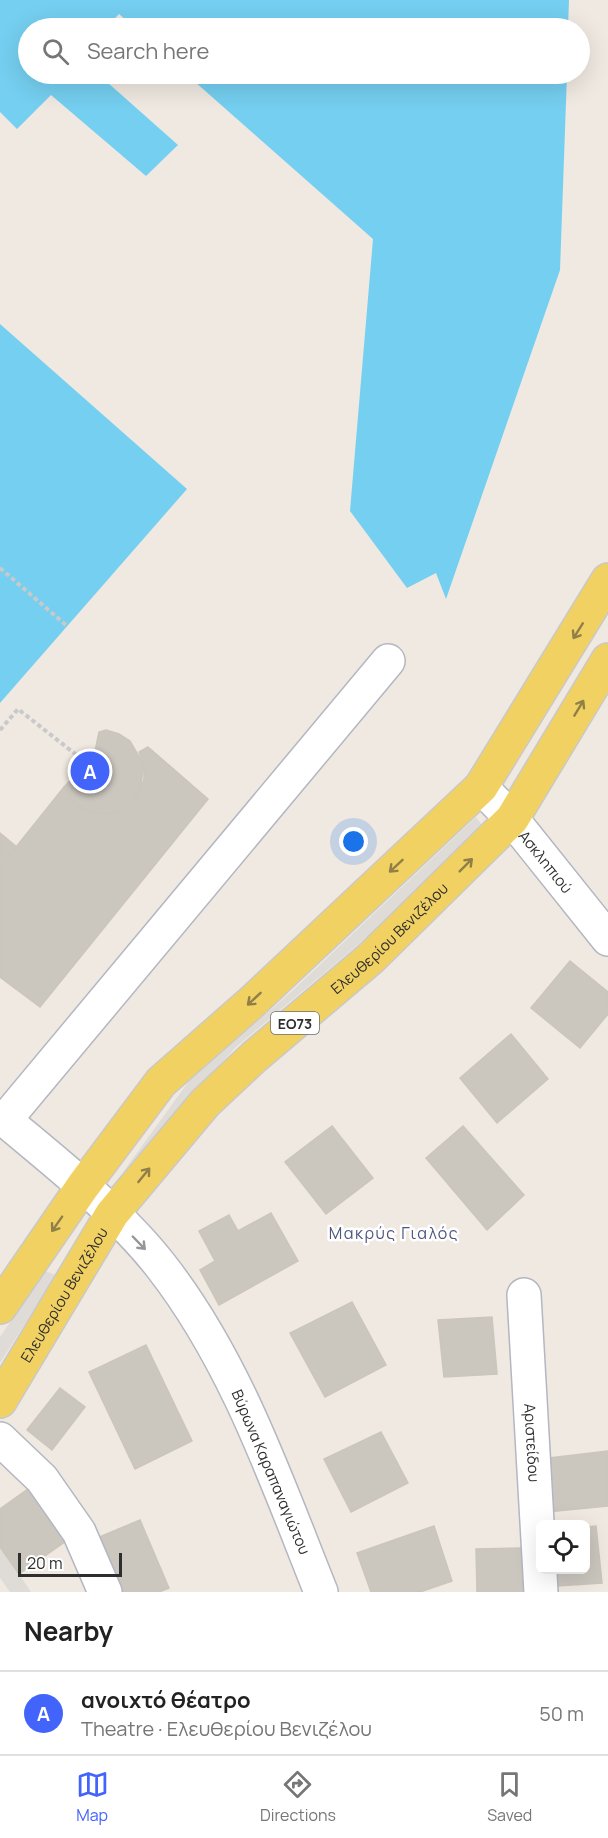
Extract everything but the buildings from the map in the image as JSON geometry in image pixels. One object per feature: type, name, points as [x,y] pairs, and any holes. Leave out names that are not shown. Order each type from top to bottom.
[{"type":"main road","name":"ΕΟ73","points":[[0,1307],[83,1186],[161,1082],[252,1002],[481,787],[608,580]]},
{"type":"main road","name":"Ελευθερίου Βενιζέλου","points":[[0,1401],[112,1214],[205,1104],[254,1057],[371,958],[512,819],[608,660]]},
{"type":"street","points":[[2,1123],[388,661]]},
{"type":"street","name":"Ασκληπιού","points":[[481,787],[512,819],[608,939]]},
{"type":"street","name":"Βύρωνα Καραπαναγιώτου","points":[[2,1123],[83,1186],[112,1214],[160,1264],[200,1320],[246,1408],[321,1592]]},
{"type":"street","name":"Αριστείδου","points":[[524,1295],[541,1592]]},
{"type":"street","points":[[0,1439],[42,1479],[79,1532],[105,1592]]},
{"type":"path","points":[[0,568],[67,626]]},
{"type":"path","points":[[0,730],[18,709],[79,758]]},
{"type":"shaded area","points":[[93,752],[106,757],[111,770],[106,783],[93,788],[80,783],[75,770],[80,757]]},
{"type":"shaded area","points":[[476,817],[489,835],[236,1047],[123,1172],[189,1081],[292,991]]},
{"type":"shaded area","points":[[45,1271],[56,1275],[0,1363],[0,1337]]},
{"type":"shaded area","points":[[0,1547],[31,1592],[10,1592],[0,1578]]},
{"type":"water","points":[[0,0],[569,0],[568,18],[124,18],[119,14],[115,18],[18,18],[18,84],[109,84],[178,145],[146,176],[51,95],[17,129],[0,112]]},
{"type":"water","points":[[197,84],[567,84],[560,270],[446,599],[436,573],[407,588],[350,511],[373,239]]},
{"type":"water","points":[[0,324],[187,489],[0,703]]},
{"type":"place","name":"ανοιχτό θέατρο","points":[[90,771]]},
{"type":"district","name":"Μακρύς Γιαλός","points":[[394,1233]]}]
